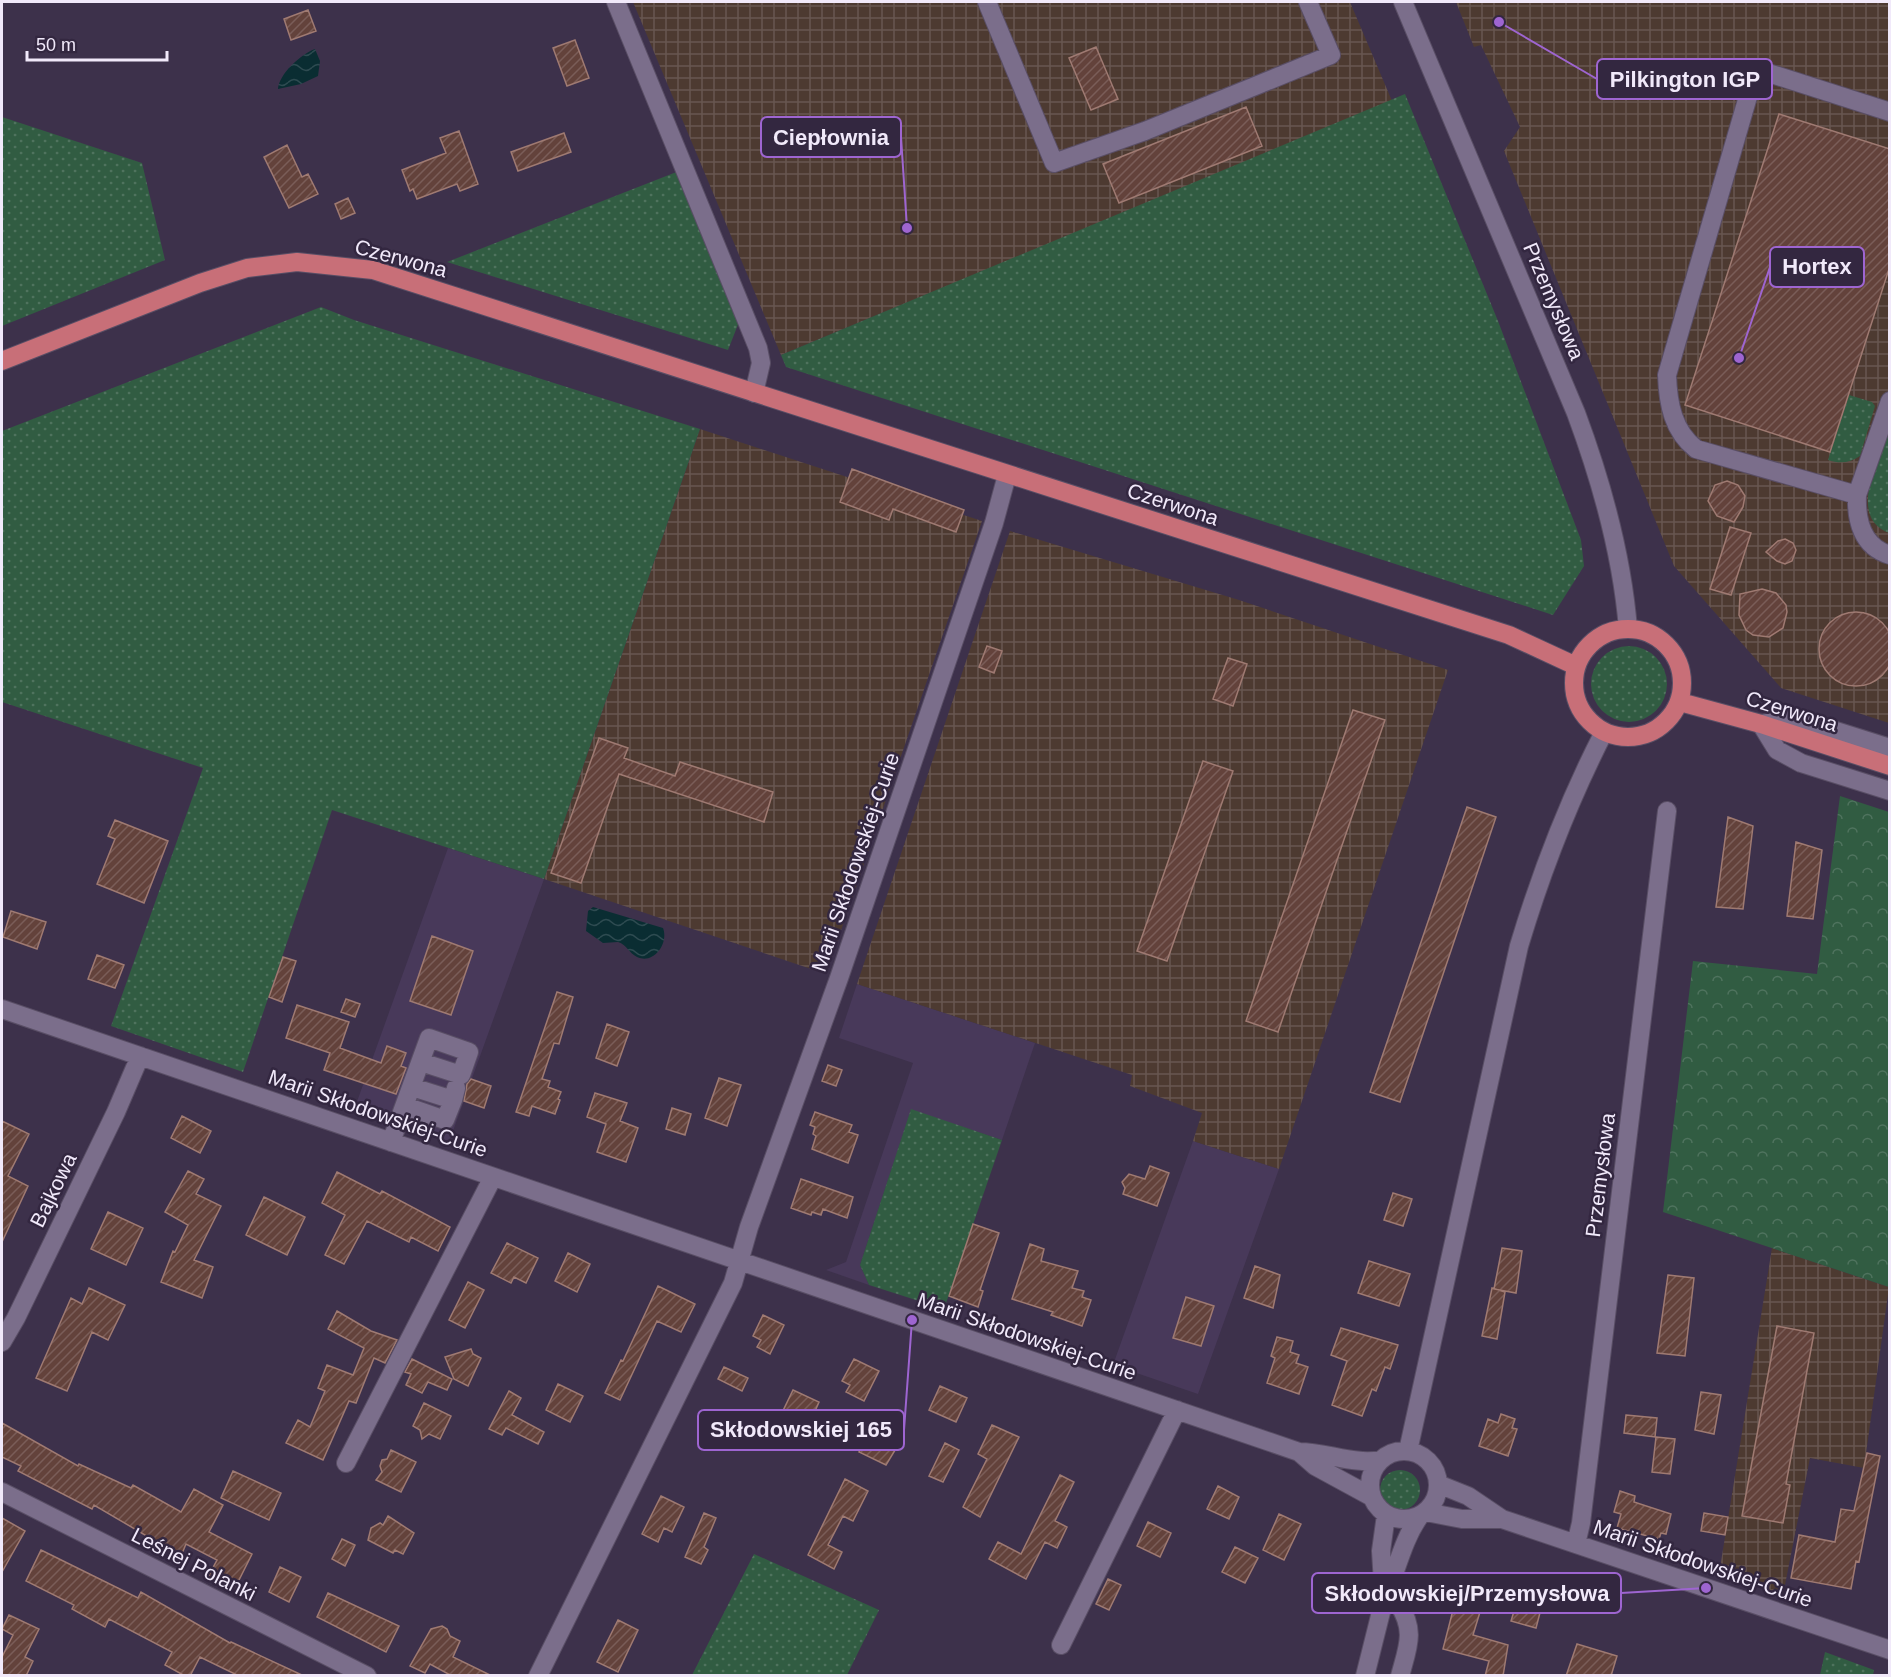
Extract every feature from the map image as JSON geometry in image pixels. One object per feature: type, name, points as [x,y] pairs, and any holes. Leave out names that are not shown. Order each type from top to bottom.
[{"type":"main road","name":"Czerwona","points":[[2,361],[211,279],[247,268],[273,264],[321,263],[373,270],[1509,635],[1576,666]]},
{"type":"main road","points":[[1628,629],[1644,632],[1661,640],[1673,654],[1681,671],[1680,702],[1666,721],[1653,731],[1637,737],[1620,737],[1604,732],[1589,721],[1580,707],[1575,690],[1576,666],[1593,642],[1608,633],[1628,629]]},
{"type":"main road","name":"Czerwona","points":[[1680,702],[1761,724],[1890,766]]},
{"type":"street","points":[[616,2],[758,348],[761,363],[754,393]]},
{"type":"street","points":[[987,2],[1054,164],[1145,131],[1331,55],[1308,2]]},
{"type":"street","name":"Przemysłowa","points":[[1403,2],[1576,413],[1596,467],[1613,528],[1628,629]]},
{"type":"street","points":[[1857,495],[1696,449],[1684,439],[1674,421],[1668,399],[1667,375],[1756,69],[1890,112]]},
{"type":"street","points":[[1890,400],[1857,495],[1859,527],[1867,540],[1881,552],[1890,555]]},
{"type":"street","name":"Marii Skłodowskiej-Curie","points":[[538,1676],[733,1283],[750,1227],[839,978],[990,534],[1007,475]]},
{"type":"street","points":[[1890,748],[1814,723],[1789,719],[1761,724],[1777,750],[1801,763],[1890,791]]},
{"type":"street","points":[[1408,1451],[1519,946],[1538,884],[1588,763],[1604,732]]},
{"type":"street","name":"Przemysłowa","points":[[1576,1544],[1581,1522],[1667,811]]},
{"type":"street","name":"Marii Skłodowskiej-Curie","points":[[2,1009],[1299,1452],[1321,1452],[1365,1463],[1381,1460]]},
{"type":"street","points":[[392,1142],[429,1038],[469,1052],[445,1120],[405,1106]]},
{"type":"street","name":"Bajkowa","points":[[2,1341],[9,1315],[116,1112],[140,1056]]},
{"type":"street","points":[[417,1074],[457,1087]]},
{"type":"street","points":[[417,1074],[457,1087]]},
{"type":"street","points":[[346,1463],[493,1177]]},
{"type":"street","points":[[1061,1645],[1177,1410]]},
{"type":"street","points":[[1365,1676],[1384,1600],[1403,1554],[1407,1534],[1437,1497],[1438,1484],[1430,1463],[1423,1457],[1408,1451],[1397,1452],[1381,1460],[1371,1477],[1372,1497],[1386,1515],[1396,1519],[1422,1514]]},
{"type":"street","name":"Marii Skłodowskiej-Curie","points":[[1299,1452],[1315,1466],[1372,1497]]},
{"type":"street","name":"Marii Skłodowskiej-Curie","points":[[1438,1484],[1468,1496],[1502,1520]]},
{"type":"street","name":"Leśnej Polanki","points":[[2,1492],[367,1676]]},
{"type":"street","name":"Marii Skłodowskiej-Curie","points":[[1422,1514],[1462,1519],[1502,1520],[1890,1650]]},
{"type":"street","points":[[1384,1600],[1381,1551],[1386,1515]]},
{"type":"street","points":[[1384,1600],[1398,1604],[1407,1618],[1410,1635],[1400,1676]]},
{"type":"shaded area","points":[[633,2],[1350,2],[1392,101],[781,355]]},
{"type":"shaded area","points":[[1456,2],[1889,2],[1889,723],[1781,688],[1674,566],[1504,151],[1520,127],[1481,45],[1474,47]]},
{"type":"shaded area","points":[[700,429],[982,521],[826,974],[544,879]]},
{"type":"shaded area","points":[[1010,531],[1239,600],[1448,670],[1279,1169],[1193,1141],[1202,1113],[1130,1086],[1132,1075],[857,984]]},
{"type":"shaded area","points":[[448,848],[544,879],[449,1142],[354,1110]]},
{"type":"shaded area","points":[[857,984],[1035,1043],[1002,1140],[911,1110],[860,1265],[869,1285],[826,1270],[846,1262],[913,1063],[839,1038]]},
{"type":"shaded area","points":[[1193,1141],[1279,1169],[1198,1394],[1113,1365]]},
{"type":"shaded area","points":[[1772,1248],[1889,1287],[1864,1468],[1810,1458],[1783,1595],[1719,1574]]},
{"type":"green space","points":[[1405,94],[1498,321],[1581,540],[1584,566],[1553,615],[786,367],[781,355]]},
{"type":"green space","points":[[2,117],[142,163],[165,260],[2,326]]},
{"type":"green space","points":[[679,171],[741,317],[728,350],[447,262]]},
{"type":"green space","points":[[321,307],[354,320],[700,429],[544,879],[332,810],[243,1072],[111,1026],[203,768],[2,702],[2,431]]},
{"type":"green space","points":[[1849,395],[1872,402],[1875,406],[1860,456],[1841,462],[1828,460]]},
{"type":"green space","points":[[1889,430],[1890,533],[1877,525],[1870,514],[1868,501],[1874,472]]},
{"type":"green space","points":[[1622,646],[1636,646],[1650,652],[1661,663],[1667,677],[1664,699],[1656,711],[1636,722],[1622,722],[1608,716],[1597,705],[1591,691],[1591,677],[1597,663],[1608,652]]},
{"type":"green space","points":[[1840,796],[1889,812],[1889,1287],[1663,1212],[1693,961],[1817,974]]},
{"type":"green space","points":[[911,1109],[1002,1140],[944,1309],[869,1285],[860,1265]]},
{"type":"green space","points":[[1400,1470],[1408,1471],[1414,1476],[1419,1482],[1419,1498],[1414,1504],[1408,1509],[1400,1510],[1392,1509],[1386,1504],[1381,1498],[1380,1490],[1381,1482],[1386,1476],[1392,1471]]},
{"type":"green space","points":[[754,1554],[879,1610],[847,1675],[692,1675]]},
{"type":"green space","points":[[1825,1652],[1874,1670],[1873,1675],[1820,1675]]},
{"type":"water","points":[[315,49],[320,61],[318,76],[301,84],[278,89],[282,77],[292,65],[303,55]]},
{"type":"water","points":[[593,907],[663,928],[664,940],[659,951],[643,959],[618,942],[603,943],[586,931],[588,911]]},
{"type":"building","points":[[308,10],[316,31],[291,40],[284,19]]},
{"type":"building","points":[[575,40],[589,78],[567,86],[553,48]]},
{"type":"building","points":[[1096,47],[1118,99],[1091,110],[1069,58]]},
{"type":"building","points":[[1246,107],[1262,146],[1119,203],[1103,164]]},
{"type":"building","points":[[1779,114],[1890,149],[1890,266],[1830,452],[1685,405]]},
{"type":"building","points":[[459,131],[478,184],[460,191],[457,184],[417,199],[413,189],[410,191],[402,170],[446,153],[440,138]]},
{"type":"building","points":[[564,133],[571,152],[518,171],[511,152]]},
{"type":"building","points":[[287,145],[302,177],[308,174],[318,194],[289,208],[264,157]]},
{"type":"building","points":[[348,198],[355,213],[341,219],[335,204]]},
{"type":"building","points":[[852,469],[964,510],[956,532],[893,509],[889,520],[840,502]]},
{"type":"building","points":[[1727,481],[1738,485],[1745,496],[1743,507],[1734,522],[1717,516],[1708,501],[1715,485]]},
{"type":"building","points":[[1730,527],[1751,533],[1731,595],[1710,589]]},
{"type":"building","points":[[1785,539],[1793,543],[1796,550],[1792,561],[1785,564],[1766,552],[1778,541]]},
{"type":"building","points":[[1762,589],[1776,593],[1786,605],[1787,612],[1783,628],[1769,637],[1753,635],[1746,630],[1739,615],[1740,594]]},
{"type":"building","points":[[1849,612],[1863,612],[1877,618],[1887,628],[1893,642],[1891,663],[1877,680],[1863,686],[1849,686],[1835,680],[1825,670],[1819,656],[1819,642],[1825,628],[1835,618]]},
{"type":"building","points":[[987,646],[1002,651],[994,673],[979,667]]},
{"type":"building","points":[[1228,658],[1247,664],[1233,706],[1213,699]]},
{"type":"building","points":[[1353,710],[1385,720],[1278,1032],[1246,1021]]},
{"type":"building","points":[[599,738],[628,748],[624,758],[675,776],[680,762],[773,792],[764,822],[619,774],[581,883],[551,873]]},
{"type":"building","points":[[1203,761],[1233,771],[1167,961],[1137,951]]},
{"type":"building","points":[[1467,807],[1496,817],[1400,1102],[1370,1092]]},
{"type":"building","points":[[1728,817],[1753,826],[1743,909],[1716,907]]},
{"type":"building","points":[[115,820],[168,841],[144,903],[97,884],[115,839],[108,836]]},
{"type":"building","points":[[1796,842],[1822,850],[1813,919],[1787,916]]},
{"type":"building","points":[[11,911],[46,922],[37,949],[3,937]]},
{"type":"building","points":[[432,936],[473,951],[451,1015],[410,1001]]},
{"type":"building","points":[[97,955],[124,965],[115,988],[88,979]]},
{"type":"building","points":[[283,957],[296,961],[282,1002],[269,997]]},
{"type":"building","points":[[557,992],[573,997],[559,1044],[554,1043],[542,1079],[550,1081],[548,1087],[561,1092],[558,1099],[560,1100],[555,1114],[532,1106],[529,1116],[516,1112]]},
{"type":"building","points":[[346,999],[360,1004],[355,1017],[341,1012]]},
{"type":"building","points":[[297,1005],[349,1022],[340,1048],[381,1063],[387,1046],[406,1053],[401,1066],[406,1068],[396,1094],[324,1070],[330,1053],[286,1038]]},
{"type":"building","points":[[607,1024],[629,1032],[617,1066],[596,1058]]},
{"type":"building","points":[[828,1065],[842,1070],[836,1086],[822,1081]]},
{"type":"building","points":[[719,1078],[741,1085],[727,1126],[705,1118]]},
{"type":"building","points":[[471,1079],[491,1086],[484,1108],[464,1101],[467,1084]]},
{"type":"building","points":[[595,1093],[627,1103],[620,1121],[638,1128],[626,1162],[597,1152],[606,1124],[587,1117]]},
{"type":"building","points":[[672,1108],[691,1114],[685,1135],[666,1129]]},
{"type":"building","points":[[815,1112],[852,1125],[849,1132],[858,1135],[848,1163],[812,1149],[816,1136],[813,1134],[815,1127],[810,1125]]},
{"type":"building","points":[[182,1116],[211,1131],[200,1153],[171,1138]]},
{"type":"building","points":[[2,1121],[29,1134],[8,1176],[28,1186],[2,1242]]},
{"type":"building","points":[[1150,1166],[1169,1173],[1157,1206],[1123,1194],[1125,1188],[1122,1182],[1129,1174],[1145,1179]]},
{"type":"building","points":[[188,1171],[204,1179],[196,1194],[221,1206],[194,1260],[213,1267],[202,1298],[161,1282],[173,1251],[175,1252],[188,1225],[165,1212]]},
{"type":"building","points":[[337,1172],[380,1194],[382,1191],[450,1227],[438,1251],[411,1237],[409,1242],[367,1221],[344,1264],[325,1255],[345,1215],[322,1203]]},
{"type":"building","points":[[801,1179],[853,1197],[847,1218],[823,1209],[821,1215],[812,1212],[811,1215],[791,1208]]},
{"type":"building","points":[[1393,1193],[1412,1199],[1403,1226],[1384,1220]]},
{"type":"building","points":[[264,1197],[305,1217],[287,1255],[246,1235]]},
{"type":"building","points":[[108,1212],[143,1228],[126,1265],[91,1249]]},
{"type":"building","points":[[973,1224],[999,1233],[980,1290],[983,1291],[978,1307],[949,1296]]},
{"type":"building","points":[[507,1243],[538,1258],[526,1283],[514,1277],[511,1283],[491,1273]]},
{"type":"building","points":[[1030,1244],[1044,1249],[1041,1261],[1078,1271],[1072,1288],[1084,1291],[1082,1297],[1091,1300],[1082,1326],[1051,1315],[1053,1312],[1012,1299]]},
{"type":"building","points":[[1502,1248],[1522,1251],[1516,1293],[1494,1289]]},
{"type":"building","points":[[568,1253],[590,1264],[577,1292],[555,1281]]},
{"type":"building","points":[[1369,1261],[1410,1274],[1399,1306],[1358,1293]]},
{"type":"building","points":[[1255,1266],[1280,1275],[1273,1308],[1244,1298]]},
{"type":"building","points":[[1668,1275],[1694,1278],[1685,1356],[1657,1353]]},
{"type":"building","points":[[468,1282],[484,1290],[465,1328],[449,1320]]},
{"type":"building","points":[[658,1286],[695,1304],[681,1332],[657,1321],[620,1400],[605,1393],[621,1360],[623,1361]]},
{"type":"building","points":[[89,1288],[125,1305],[108,1340],[92,1332],[67,1391],[36,1378],[71,1298],[82,1304]]},
{"type":"building","points":[[1492,1288],[1505,1292],[1497,1339],[1482,1336]]},
{"type":"building","points":[[1186,1297],[1214,1306],[1201,1346],[1173,1338]]},
{"type":"building","points":[[337,1311],[371,1331],[397,1340],[385,1363],[374,1358],[356,1403],[349,1401],[323,1460],[286,1443],[298,1420],[310,1427],[325,1391],[318,1388],[327,1365],[353,1375],[364,1348],[328,1329]]},
{"type":"building","points":[[763,1315],[784,1325],[770,1354],[757,1347],[761,1340],[753,1336]]},
{"type":"building","points":[[1777,1326],[1814,1333],[1786,1484],[1790,1485],[1783,1523],[1742,1516]]},
{"type":"building","points":[[1341,1328],[1398,1345],[1390,1369],[1385,1367],[1376,1391],[1372,1389],[1362,1416],[1332,1405],[1347,1361],[1331,1355]]},
{"type":"building","points":[[1277,1337],[1293,1341],[1290,1352],[1299,1355],[1296,1363],[1308,1367],[1299,1394],[1267,1383],[1275,1358],[1271,1356]]},
{"type":"building","points":[[471,1349],[473,1354],[481,1358],[468,1386],[454,1379],[445,1357]]},
{"type":"building","points":[[412,1359],[452,1379],[447,1390],[428,1382],[422,1393],[406,1385],[411,1374],[405,1372]]},
{"type":"building","points":[[854,1359],[879,1371],[864,1401],[846,1392],[850,1385],[842,1381]]},
{"type":"building","points":[[724,1367],[748,1378],[742,1391],[718,1379]]},
{"type":"building","points":[[558,1384],[583,1396],[570,1422],[546,1410]]},
{"type":"building","points":[[940,1386],[967,1398],[956,1422],[929,1410]]},
{"type":"building","points":[[793,1390],[819,1402],[807,1429],[780,1417]]},
{"type":"building","points":[[509,1391],[521,1398],[512,1415],[544,1432],[538,1444],[506,1428],[502,1435],[489,1429]]},
{"type":"building","points":[[1701,1392],[1721,1395],[1714,1434],[1695,1430]]},
{"type":"building","points":[[424,1403],[451,1416],[440,1439],[429,1434],[422,1439],[420,1430],[413,1426]]},
{"type":"building","points":[[1501,1414],[1515,1419],[1512,1428],[1517,1429],[1508,1456],[1479,1446],[1488,1419],[1498,1423]]},
{"type":"building","points":[[1626,1415],[1657,1418],[1655,1437],[1624,1433]]},
{"type":"building","points":[[861,1419],[903,1437],[886,1465],[859,1452],[864,1442],[853,1437]]},
{"type":"building","points":[[2,1423],[78,1466],[79,1464],[131,1488],[133,1485],[181,1512],[194,1489],[223,1505],[209,1532],[252,1554],[235,1588],[209,1575],[217,1560],[186,1544],[181,1556],[161,1548],[162,1545],[94,1505],[92,1509],[18,1471],[21,1466],[2,1457]]},
{"type":"building","points":[[992,1425],[1019,1437],[980,1517],[963,1507],[987,1459],[978,1454]]},
{"type":"building","points":[[1656,1437],[1675,1439],[1670,1474],[1652,1472]]},
{"type":"building","points":[[945,1443],[959,1450],[943,1482],[929,1476]]},
{"type":"building","points":[[391,1450],[416,1462],[401,1492],[376,1480],[382,1472],[380,1466],[382,1460],[387,1459]]},
{"type":"building","points":[[1867,1453],[1880,1456],[1859,1562],[1856,1561],[1851,1589],[1791,1578],[1799,1535],[1835,1542],[1841,1509],[1854,1511]]},
{"type":"building","points":[[233,1471],[281,1493],[269,1520],[221,1498]]},
{"type":"building","points":[[1060,1475],[1074,1482],[1055,1521],[1067,1527],[1057,1548],[1045,1542],[1026,1579],[989,1559],[998,1542],[1021,1554]]},
{"type":"building","points":[[845,1479],[868,1491],[853,1521],[843,1516],[828,1545],[842,1552],[834,1569],[808,1555]]},
{"type":"building","points":[[1218,1486],[1239,1497],[1229,1519],[1207,1509]]},
{"type":"building","points":[[1620,1491],[1635,1496],[1634,1502],[1671,1514],[1666,1534],[1661,1533],[1659,1539],[1617,1528],[1621,1514],[1614,1512]]},
{"type":"building","points":[[661,1496],[684,1507],[672,1532],[664,1528],[658,1542],[642,1534]]},
{"type":"building","points":[[704,1513],[716,1518],[704,1547],[708,1550],[701,1564],[685,1557]]},
{"type":"building","points":[[1704,1513],[1728,1517],[1725,1535],[1701,1531]]},
{"type":"building","points":[[1279,1514],[1301,1524],[1284,1560],[1263,1550]]},
{"type":"building","points":[[388,1516],[414,1533],[403,1554],[395,1550],[393,1553],[368,1540],[371,1528],[380,1523],[383,1525]]},
{"type":"building","points":[[2,1518],[25,1531],[2,1572]]},
{"type":"building","points":[[1148,1522],[1171,1533],[1160,1557],[1137,1546]]},
{"type":"building","points":[[342,1539],[355,1545],[345,1566],[332,1559]]},
{"type":"building","points":[[1235,1547],[1258,1558],[1245,1583],[1222,1572]]},
{"type":"building","points":[[41,1550],[138,1598],[141,1592],[230,1643],[304,1676],[239,1676],[200,1657],[190,1676],[185,1676],[165,1665],[172,1652],[109,1619],[105,1627],[72,1609],[74,1605],[26,1581]]},
{"type":"building","points":[[280,1567],[301,1577],[289,1602],[269,1592]]},
{"type":"building","points":[[1108,1579],[1121,1585],[1109,1610],[1096,1604]]},
{"type":"building","points":[[1460,1583],[1487,1589],[1473,1635],[1508,1645],[1503,1676],[1485,1676],[1489,1661],[1443,1649]]},
{"type":"building","points":[[328,1593],[399,1626],[386,1652],[317,1617]]},
{"type":"building","points":[[1518,1598],[1542,1605],[1536,1628],[1511,1621]]},
{"type":"building","points":[[9,1615],[39,1629],[25,1657],[33,1661],[26,1676],[2,1676],[2,1657],[13,1635],[2,1629]]},
{"type":"building","points":[[618,1620],[638,1630],[618,1672],[597,1662]]},
{"type":"building","points":[[442,1626],[447,1629],[450,1636],[460,1641],[453,1657],[492,1676],[452,1676],[430,1664],[425,1673],[410,1666],[431,1629]]},
{"type":"building","points":[[1577,1644],[1617,1656],[1611,1676],[1566,1676]]},
{"type":"place","name":"Pilkington IGP","points":[[1499,22]]},
{"type":"place","name":"Ciepłownia","points":[[907,228]]},
{"type":"place","name":"Hortex","points":[[1739,358]]},
{"type":"place","name":"Skłodowskiej 165","points":[[912,1320]]},
{"type":"place","name":"Skłodowskiej/Przemysłowa","points":[[1706,1588]]}]
